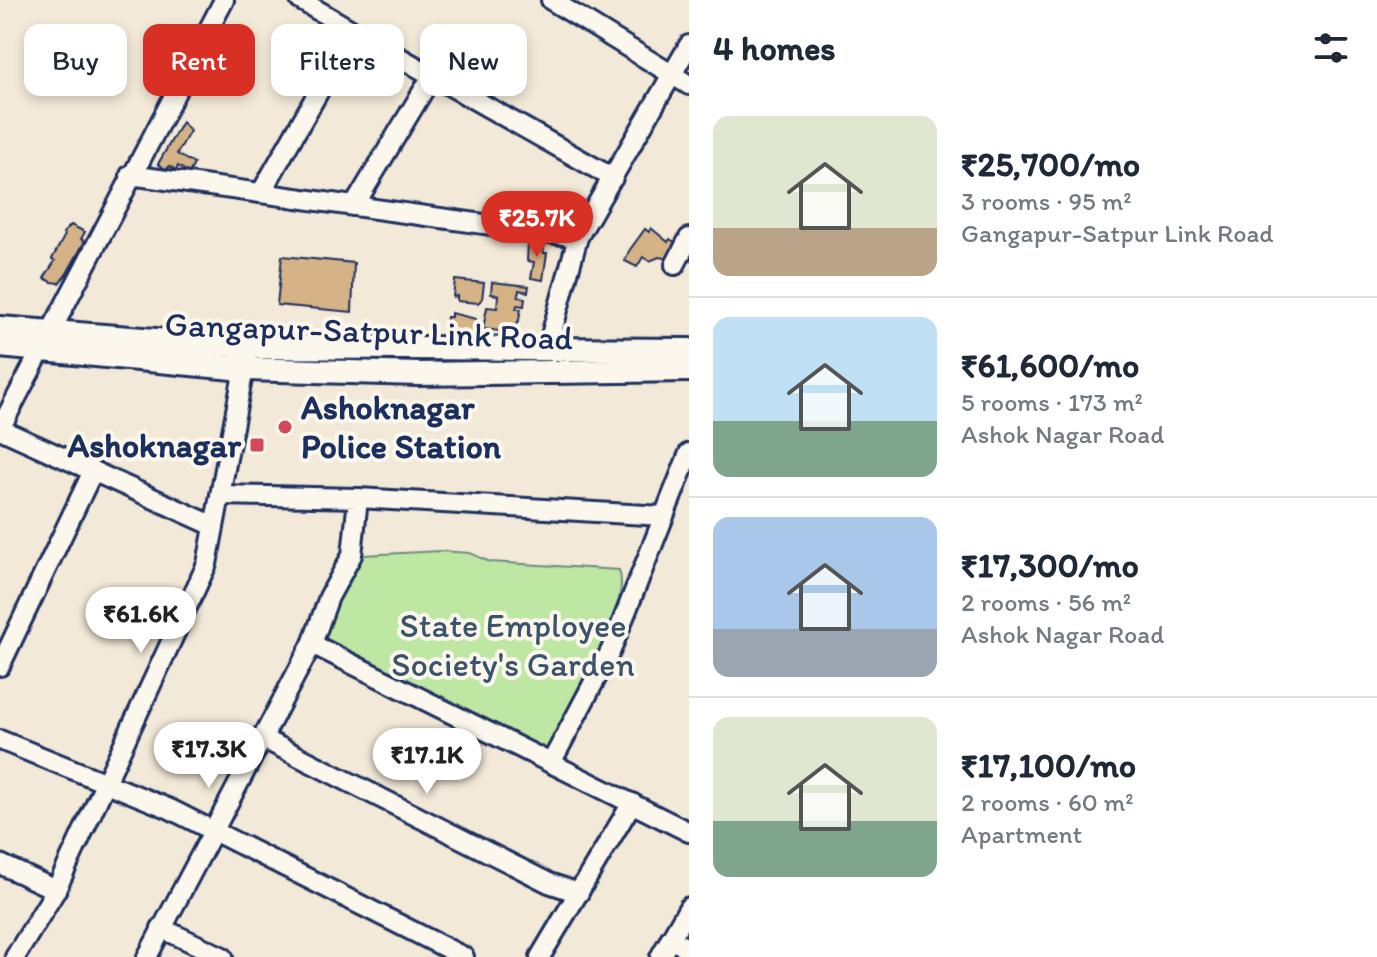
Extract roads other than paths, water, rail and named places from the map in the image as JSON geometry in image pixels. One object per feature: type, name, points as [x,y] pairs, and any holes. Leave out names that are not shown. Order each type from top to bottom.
[{"type":"main road","name":"Gangapur-Satpur Link Road","points":[[0,328],[46,339],[419,374],[689,370]]},
{"type":"main road","name":"Gangapur-Satpur Link Road","points":[[0,346],[46,339]]},
{"type":"main road","name":"Gangapur-Satpur Link Road","points":[[246,358],[547,350],[689,350]]},
{"type":"street","points":[[214,526],[0,429],[224,0]]},
{"type":"street","points":[[300,0],[341,24]]},
{"type":"street","points":[[551,0],[681,80]]},
{"type":"street","points":[[547,350],[578,237],[613,178],[681,80],[689,45]]},
{"type":"street","points":[[261,193],[316,96]]},
{"type":"street","points":[[354,206],[420,96]]},
{"type":"street","points":[[467,96],[613,178]]},
{"type":"street","points":[[130,175],[578,237]]},
{"type":"street","points":[[675,265],[689,238]]},
{"type":"street","points":[[15,957],[56,890],[207,564],[246,358]]},
{"type":"street","points":[[551,763],[611,650],[689,453]]},
{"type":"street","points":[[0,666],[93,471]]},
{"type":"street","points":[[220,495],[358,498],[663,516]]},
{"type":"street","points":[[147,957],[260,737],[312,644],[329,597],[352,555],[358,498]]},
{"type":"street","points":[[312,644],[689,832]]},
{"type":"street","points":[[260,737],[549,883],[579,893]]},
{"type":"street","points":[[0,740],[170,809],[210,832],[464,957]]},
{"type":"street","points":[[540,957],[632,803]]},
{"type":"street","points":[[0,864],[56,890]]},
{"type":"street","points":[[660,957],[689,907]]},
{"type":"street","points":[[161,928],[223,957]]},
{"type":"street","points":[[670,939],[689,949]]},
{"type":"place","name":"Ashoknagar Police Station","points":[[285,427]]},
{"type":"place","name":"Ashoknagar","points":[[257,445]]},
{"type":"park label","name":"State Employee Society's Garden","points":[[513,644]]}]
